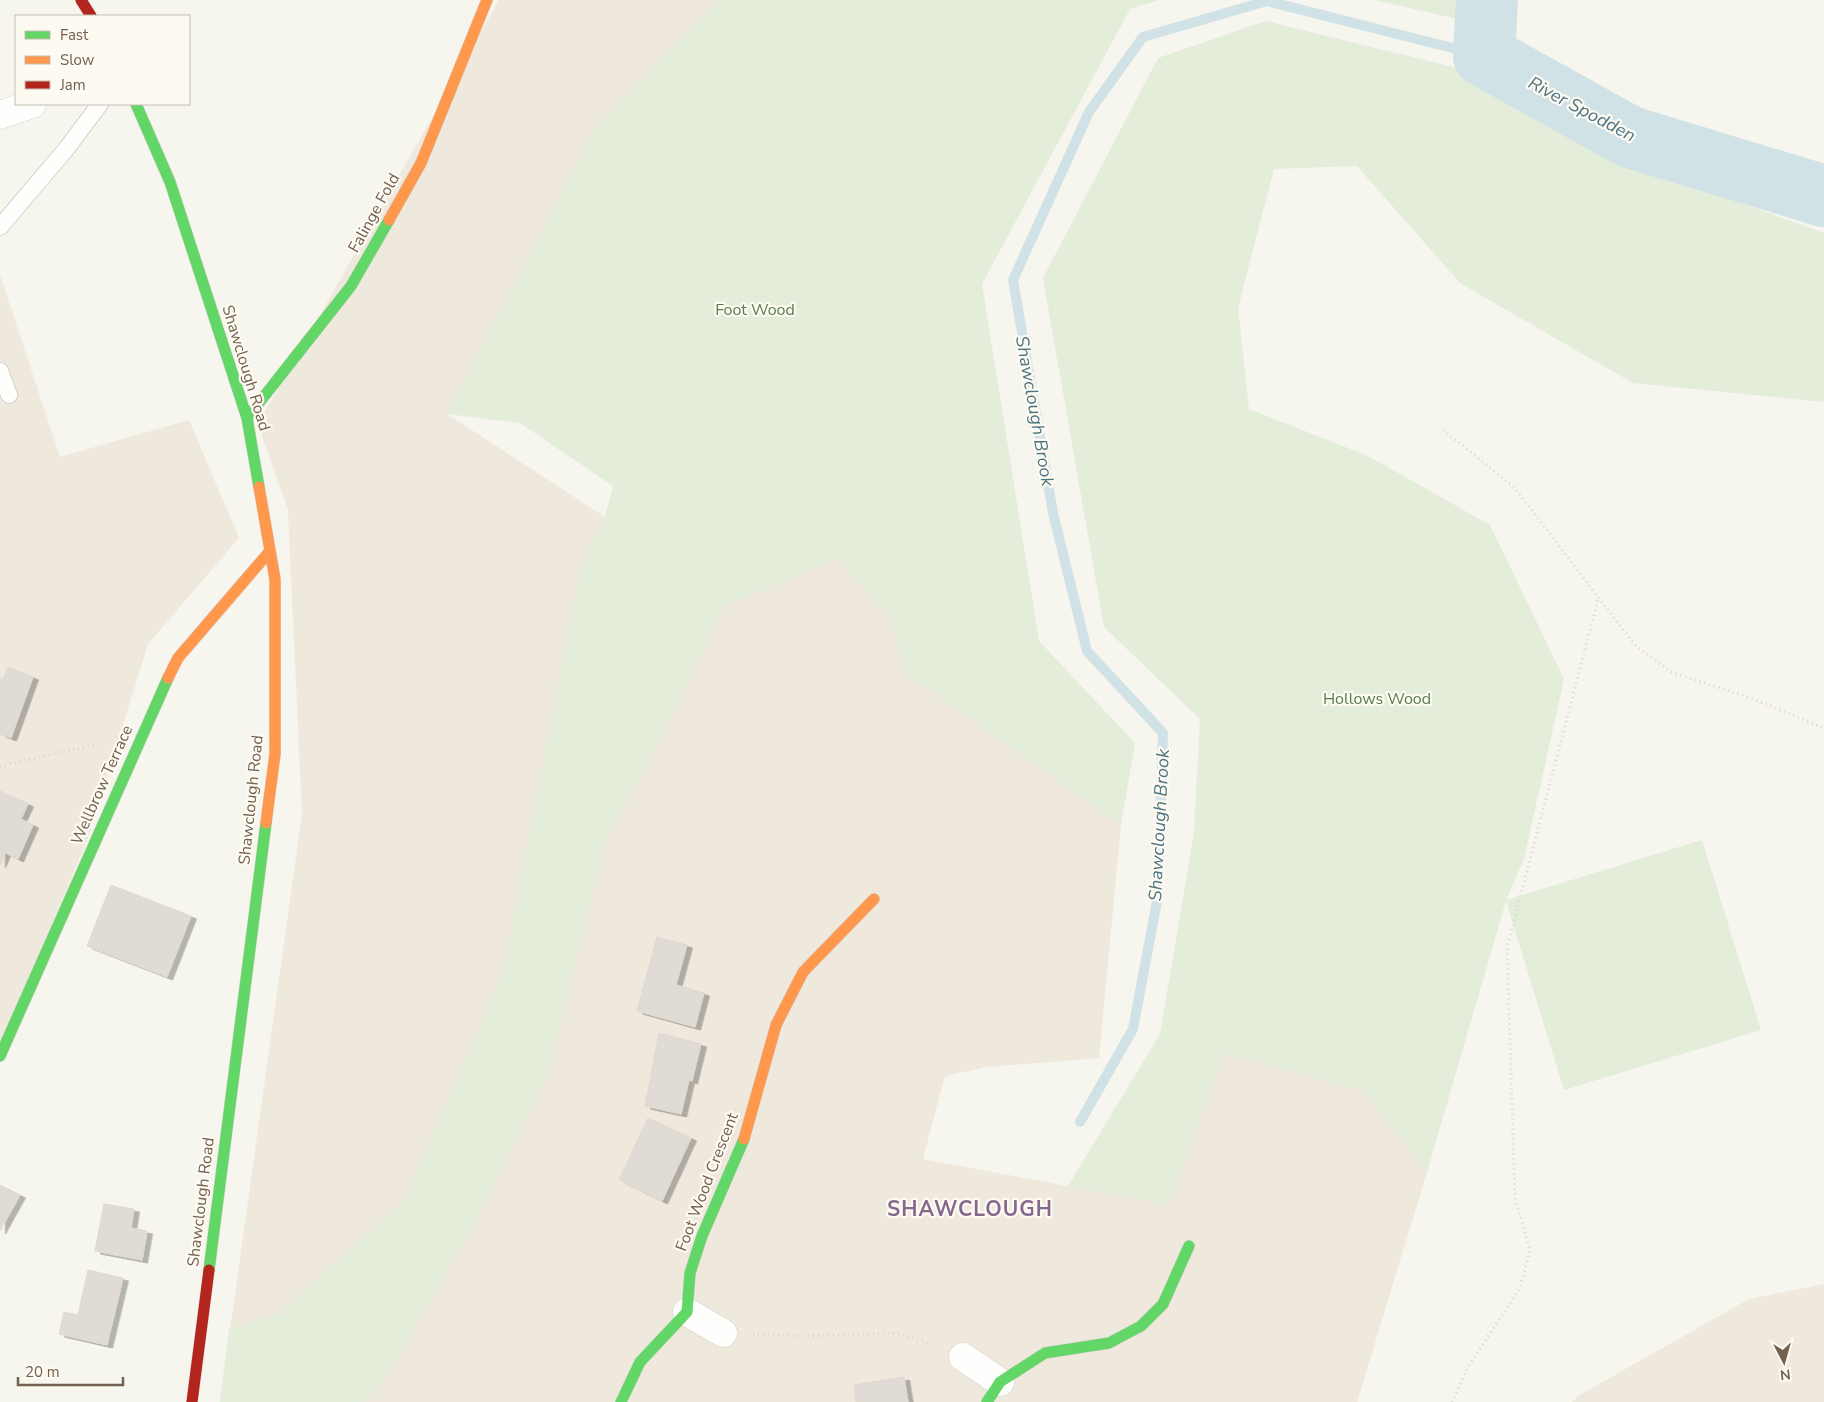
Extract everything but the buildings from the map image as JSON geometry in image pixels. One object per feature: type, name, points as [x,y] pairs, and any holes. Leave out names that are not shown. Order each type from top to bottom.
[{"type":"street","points":[[82,0],[90,15]]},
{"type":"street","name":"Falinge Fold","points":[[247,418],[352,286],[421,163],[487,0]]},
{"type":"street","points":[[0,114],[29,105]]},
{"type":"street","name":"Shawclough Road","points":[[136,105],[170,182],[247,418],[276,579],[275,754],[192,1402]]},
{"type":"street","name":"Wellbrow Terrace","points":[[0,1056],[142,733],[178,658],[270,551]]},
{"type":"street","name":"Foot Wood Crescent","points":[[687,1312],[690,1272],[702,1236],[745,1137],[776,1025],[803,972],[874,899]]},
{"type":"street","points":[[963,1357],[993,1392],[1045,1353],[1109,1342],[1140,1326],[1162,1304],[1189,1246]]},
{"type":"street","points":[[622,1402],[640,1362],[687,1312],[723,1333]]},
{"type":"lane","points":[[0,227],[67,148],[99,105]]},
{"type":"lane","points":[[0,371],[9,395]]},
{"type":"path","points":[[1443,430],[1514,487],[1598,600],[1634,644],[1671,672],[1751,698],[1824,728]]},
{"type":"path","points":[[1452,1402],[1468,1367],[1520,1288],[1530,1250],[1514,1198],[1507,947],[1598,600]]},
{"type":"path","points":[[0,766],[142,733]]},
{"type":"path","points":[[723,1333],[804,1336],[897,1333],[924,1340],[963,1357]]},
{"type":"shaded area","points":[[499,0],[718,0],[595,128],[447,414],[605,517],[724,606],[837,558],[890,618],[907,674],[1121,825],[1099,1058],[987,1067],[945,1076],[923,1159],[1169,1205],[1224,1053],[1363,1091],[1427,1172],[1357,1402],[220,1402],[302,814],[288,510],[258,424]]},
{"type":"shaded area","points":[[0,275],[60,457],[189,420],[239,538],[148,644],[88,838],[0,1048]]},
{"type":"shaded area","points":[[1824,1284],[1824,1402],[1572,1402],[1578,1396],[1749,1299]]},
{"type":"green space","name":"Foot Wood","points":[[718,0],[1159,0],[1130,9],[982,284],[1039,641],[1135,743],[1121,825],[907,674],[890,618],[837,558],[724,607],[661,737],[604,846],[549,1071],[475,1223],[387,1377],[364,1402],[220,1402],[229,1329],[278,1314],[404,1201],[503,972],[581,565],[605,517],[613,486],[520,423],[447,414],[595,128]]},
{"type":"green space","points":[[1374,0],[1466,0],[1467,21]]},
{"type":"green space","name":"Hollows Wood","points":[[1266,21],[1469,71],[1605,154],[1824,233],[1824,402],[1633,383],[1460,283],[1357,166],[1274,169],[1238,308],[1249,409],[1368,456],[1490,525],[1564,679],[1524,859],[1506,900],[1702,840],[1761,1030],[1564,1090],[1506,901],[1427,1172],[1363,1091],[1224,1053],[1169,1205],[1068,1186],[1160,1034],[1194,832],[1200,719],[1104,627],[1043,278],[1158,58]]},
{"type":"waterway","name":"River Spodden","points":[[1487,0],[1484,56],[1630,137],[1824,196]]},
{"type":"waterway","name":"Shawclough Brook","points":[[1080,1122],[1133,1029],[1158,896],[1163,733],[1087,651],[1053,513],[1013,280],[1089,112],[1143,37],[1267,1],[1484,56]]},
{"type":"traffic: fast","points":[[136,105],[170,182],[247,418],[259,487]]},
{"type":"traffic: fast","points":[[247,418],[351,286],[389,220]]},
{"type":"traffic: fast","points":[[0,1056],[168,678]]},
{"type":"traffic: fast","points":[[209,1270],[266,823]]},
{"type":"traffic: fast","points":[[621,1402],[640,1362],[687,1312],[690,1273],[702,1236],[744,1139]]},
{"type":"traffic: fast","points":[[987,1402],[1000,1382],[1045,1353],[1109,1343],[1141,1326],[1163,1304],[1189,1246]]},
{"type":"traffic: slow","points":[[389,220],[421,163],[487,0]]},
{"type":"traffic: slow","points":[[259,487],[275,579],[275,754],[266,823]]},
{"type":"traffic: slow","points":[[168,678],[178,658],[270,551]]},
{"type":"traffic: slow","points":[[744,1139],[776,1025],[803,972],[874,899]]},
{"type":"traffic: jam","points":[[81,0],[90,15]]},
{"type":"traffic: jam","points":[[192,1402],[209,1270]]},
{"type":"district","name":"SHAWCLOUGH","points":[[970,1209]]}]
